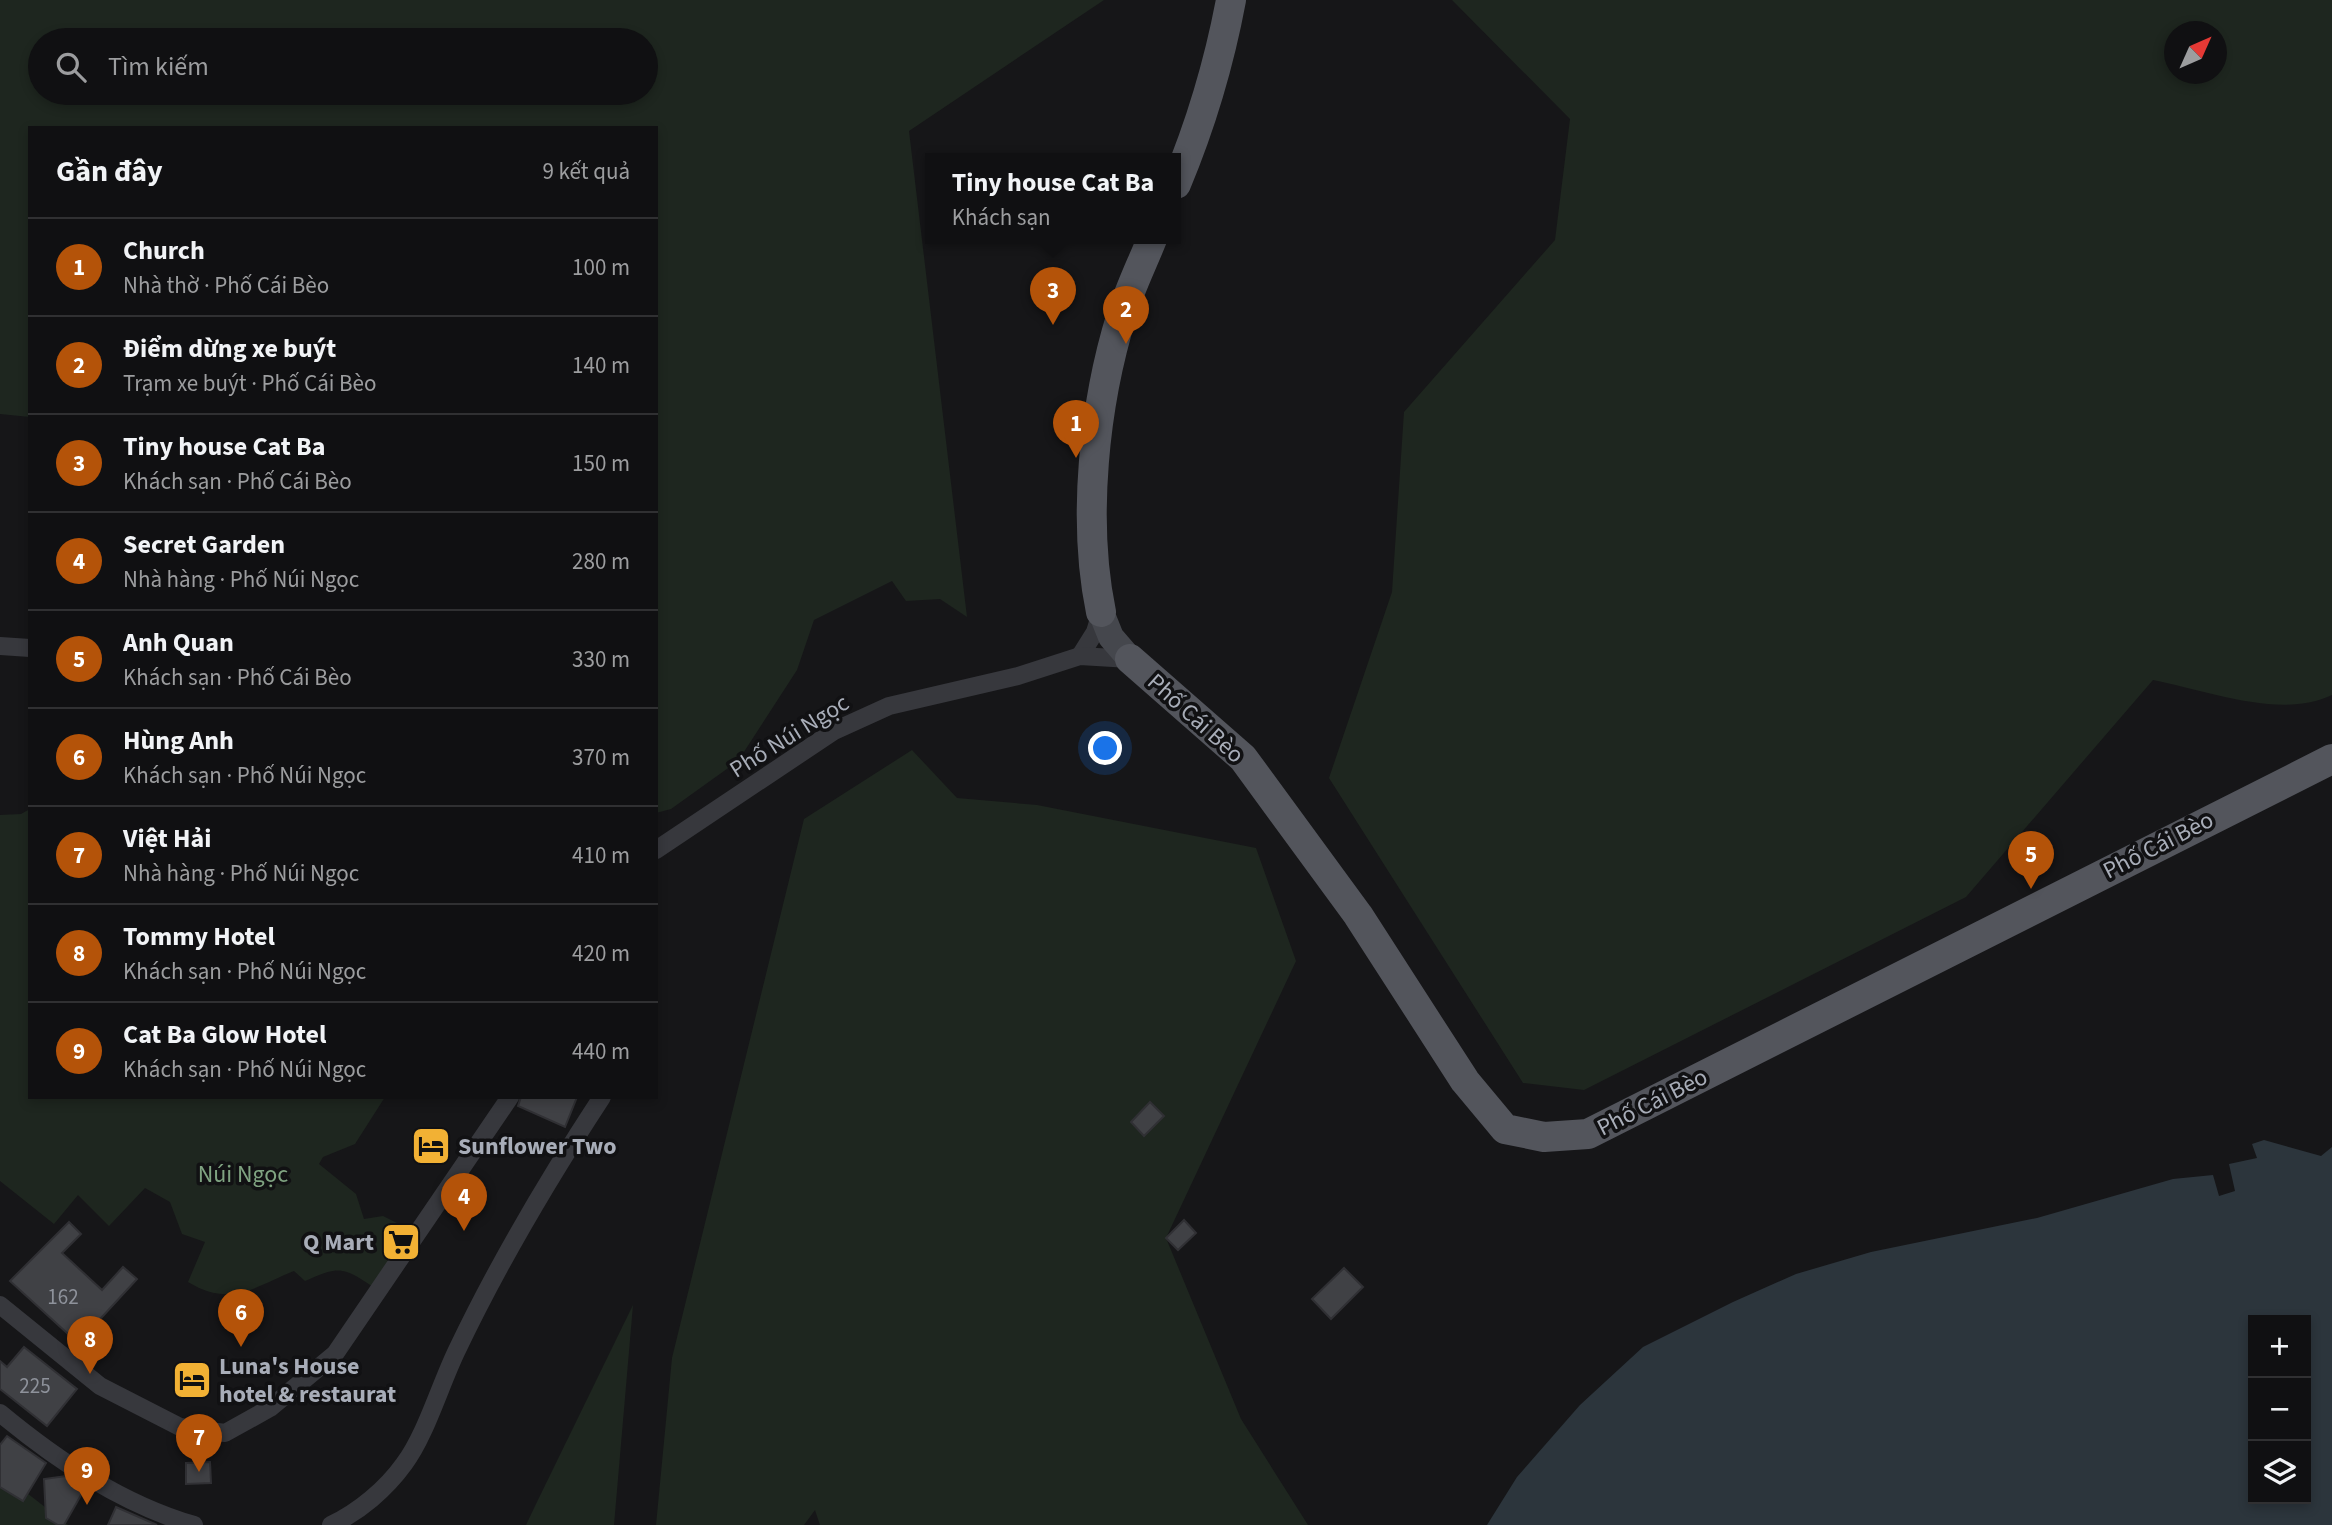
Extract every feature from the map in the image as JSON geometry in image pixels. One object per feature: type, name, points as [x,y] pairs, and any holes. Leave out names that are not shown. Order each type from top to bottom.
[{"type":"main road","points":[[1181,170],[1220,58],[1231,0]]},
{"type":"main road","name":"Phố Cái Bèo","points":[[1150,244],[1121,315],[1102,402],[1092,486],[1095,581],[1101,612],[1111,637],[1129,659],[1243,758],[1358,915],[1465,1081],[1505,1129],[1544,1137],[1588,1134],[2332,759]]},
{"type":"street","points":[[1080,656],[1095,632],[1101,612]]},
{"type":"street","points":[[0,646],[28,648]]},
{"type":"street","name":"Phố Cái Bèo","points":[[1080,656],[1129,659]]},
{"type":"street","name":"Phố Núi Ngọc","points":[[658,849],[834,731],[889,706],[1018,676],[1080,656]]},
{"type":"street","points":[[0,1305],[100,1386],[180,1427],[225,1433],[270,1408],[335,1354],[509,1099]]},
{"type":"street","points":[[331,1525],[370,1500],[392,1480],[407,1461],[458,1347],[522,1224],[601,1099]]},
{"type":"street","points":[[0,1412],[42,1447],[118,1494],[165,1517],[194,1525]]},
{"type":"green space","points":[[0,0],[1104,0],[909,131],[967,617],[940,599],[906,601],[892,581],[814,620],[797,670],[738,761],[671,809],[658,812],[658,126],[28,126],[28,417],[0,414]]},
{"type":"green space","points":[[1452,0],[2332,0],[2332,695],[2312,702],[2267,704],[2153,680],[1966,897],[1584,1090],[1523,1083],[1329,778],[1392,592],[1404,412],[1555,240],[1570,119]]},
{"type":"green space","points":[[912,750],[957,798],[1037,805],[1256,848],[1296,961],[1166,1238],[1241,1419],[1308,1525],[820,1525],[815,1510],[804,1525],[656,1525],[672,1358],[804,819]]},
{"type":"green space","name":"Núi Ngọc","points":[[28,810],[28,1099],[384,1099],[355,1144],[323,1157],[319,1164],[356,1194],[364,1219],[383,1216],[407,1228],[403,1244],[373,1287],[340,1270],[305,1281],[294,1271],[242,1292],[217,1294],[188,1282],[205,1242],[182,1234],[170,1202],[145,1188],[109,1226],[78,1195],[54,1224],[0,1181],[0,815],[21,814]]},
{"type":"green space","points":[[633,1305],[614,1525],[526,1525],[536,1504]]},
{"type":"green space","points":[[0,1472],[68,1525],[0,1525]]},
{"type":"shaded area","points":[[2264,1140],[2321,1156],[2332,1147],[2332,1525],[1487,1525],[1517,1477],[1580,1405],[1643,1347],[1733,1302],[1796,1274],[1871,1252],[2037,1218],[2173,1179],[2213,1175],[2219,1196],[2235,1191],[2229,1164],[2257,1158],[2252,1144]]},
{"type":"building","points":[[520,1099],[576,1099],[565,1127],[518,1106]]},
{"type":"building","points":[[1150,1102],[1164,1116],[1144,1136],[1131,1122]]},
{"type":"building","points":[[1184,1220],[1196,1233],[1178,1250],[1166,1238]]},
{"type":"building","points":[[69,1222],[81,1234],[62,1253],[102,1290],[123,1267],[137,1279],[78,1343],[10,1281]]},
{"type":"building","points":[[1344,1268],[1363,1287],[1331,1319],[1312,1299]]},
{"type":"building","points":[[24,1347],[77,1389],[47,1426],[0,1389],[0,1361],[7,1367]]},
{"type":"building","points":[[7,1436],[46,1463],[23,1501],[0,1487],[0,1445]]},
{"type":"building","points":[[210,1462],[211,1483],[186,1484],[186,1463]]},
{"type":"building","points":[[66,1476],[85,1488],[64,1525],[58,1525],[46,1518],[44,1479]]},
{"type":"building","points":[[116,1507],[157,1525],[108,1525]]},
{"type":"place","name":"Tiny house Cat Ba","points":[[1053,325]]},
{"type":"place","name":"Điểm dừng xe buýt","points":[[1126,344]]},
{"type":"place","name":"Church","points":[[1076,458]]},
{"type":"place","name":"Anh Quan","points":[[2031,889]]},
{"type":"place","name":"Sunflower Two","points":[[431,1146]]},
{"type":"place","name":"Secret Garden","points":[[464,1231]]},
{"type":"place","name":"Q Mart","points":[[401,1242]]},
{"type":"place","name":"Hùng Anh","points":[[241,1347]]},
{"type":"place","name":"Tommy Hotel","points":[[90,1374]]},
{"type":"place","name":"Luna's House hotel & restaurat","points":[[192,1380]]},
{"type":"place","name":"Việt Hải","points":[[199,1472]]},
{"type":"place","name":"Cat Ba Glow Hotel","points":[[87,1505]]}]
